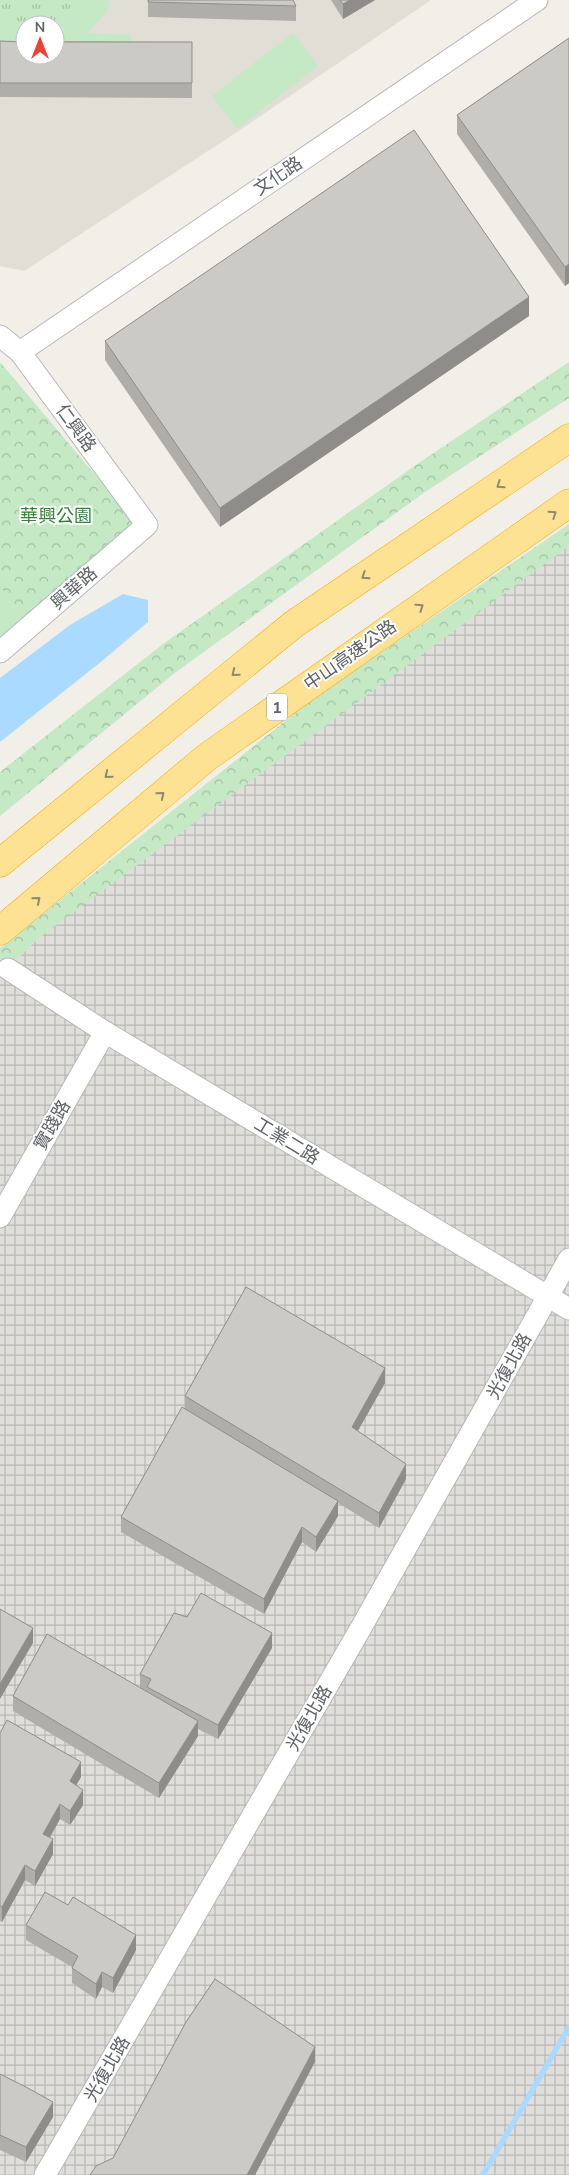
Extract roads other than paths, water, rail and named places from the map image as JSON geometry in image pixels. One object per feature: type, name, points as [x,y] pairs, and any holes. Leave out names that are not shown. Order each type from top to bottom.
[{"type":"highway","points":[[0,863],[294,624],[569,438]]},
{"type":"highway","name":"中山高速公路","points":[[0,932],[207,756],[569,503]]},
{"type":"street","name":"文化路","points":[[20,352],[537,0]]},
{"type":"street","name":"仁興路","points":[[0,336],[20,352],[147,525]]},
{"type":"street","name":"興華路","points":[[0,652],[147,525]]},
{"type":"street","name":"工業二路","points":[[8,969],[105,1032],[569,1309]]},
{"type":"street","name":"實踐路","points":[[0,1217],[105,1032]]},
{"type":"street","name":"光復北路","points":[[45,2175],[362,1626],[569,1258]]},
{"type":"water","points":[[123,594],[148,600],[148,622],[0,742],[0,678],[70,625]]},
{"type":"waterway","points":[[483,2175],[569,2027]]},
{"type":"park label","name":"華興公園","points":[[56,516]]}]
